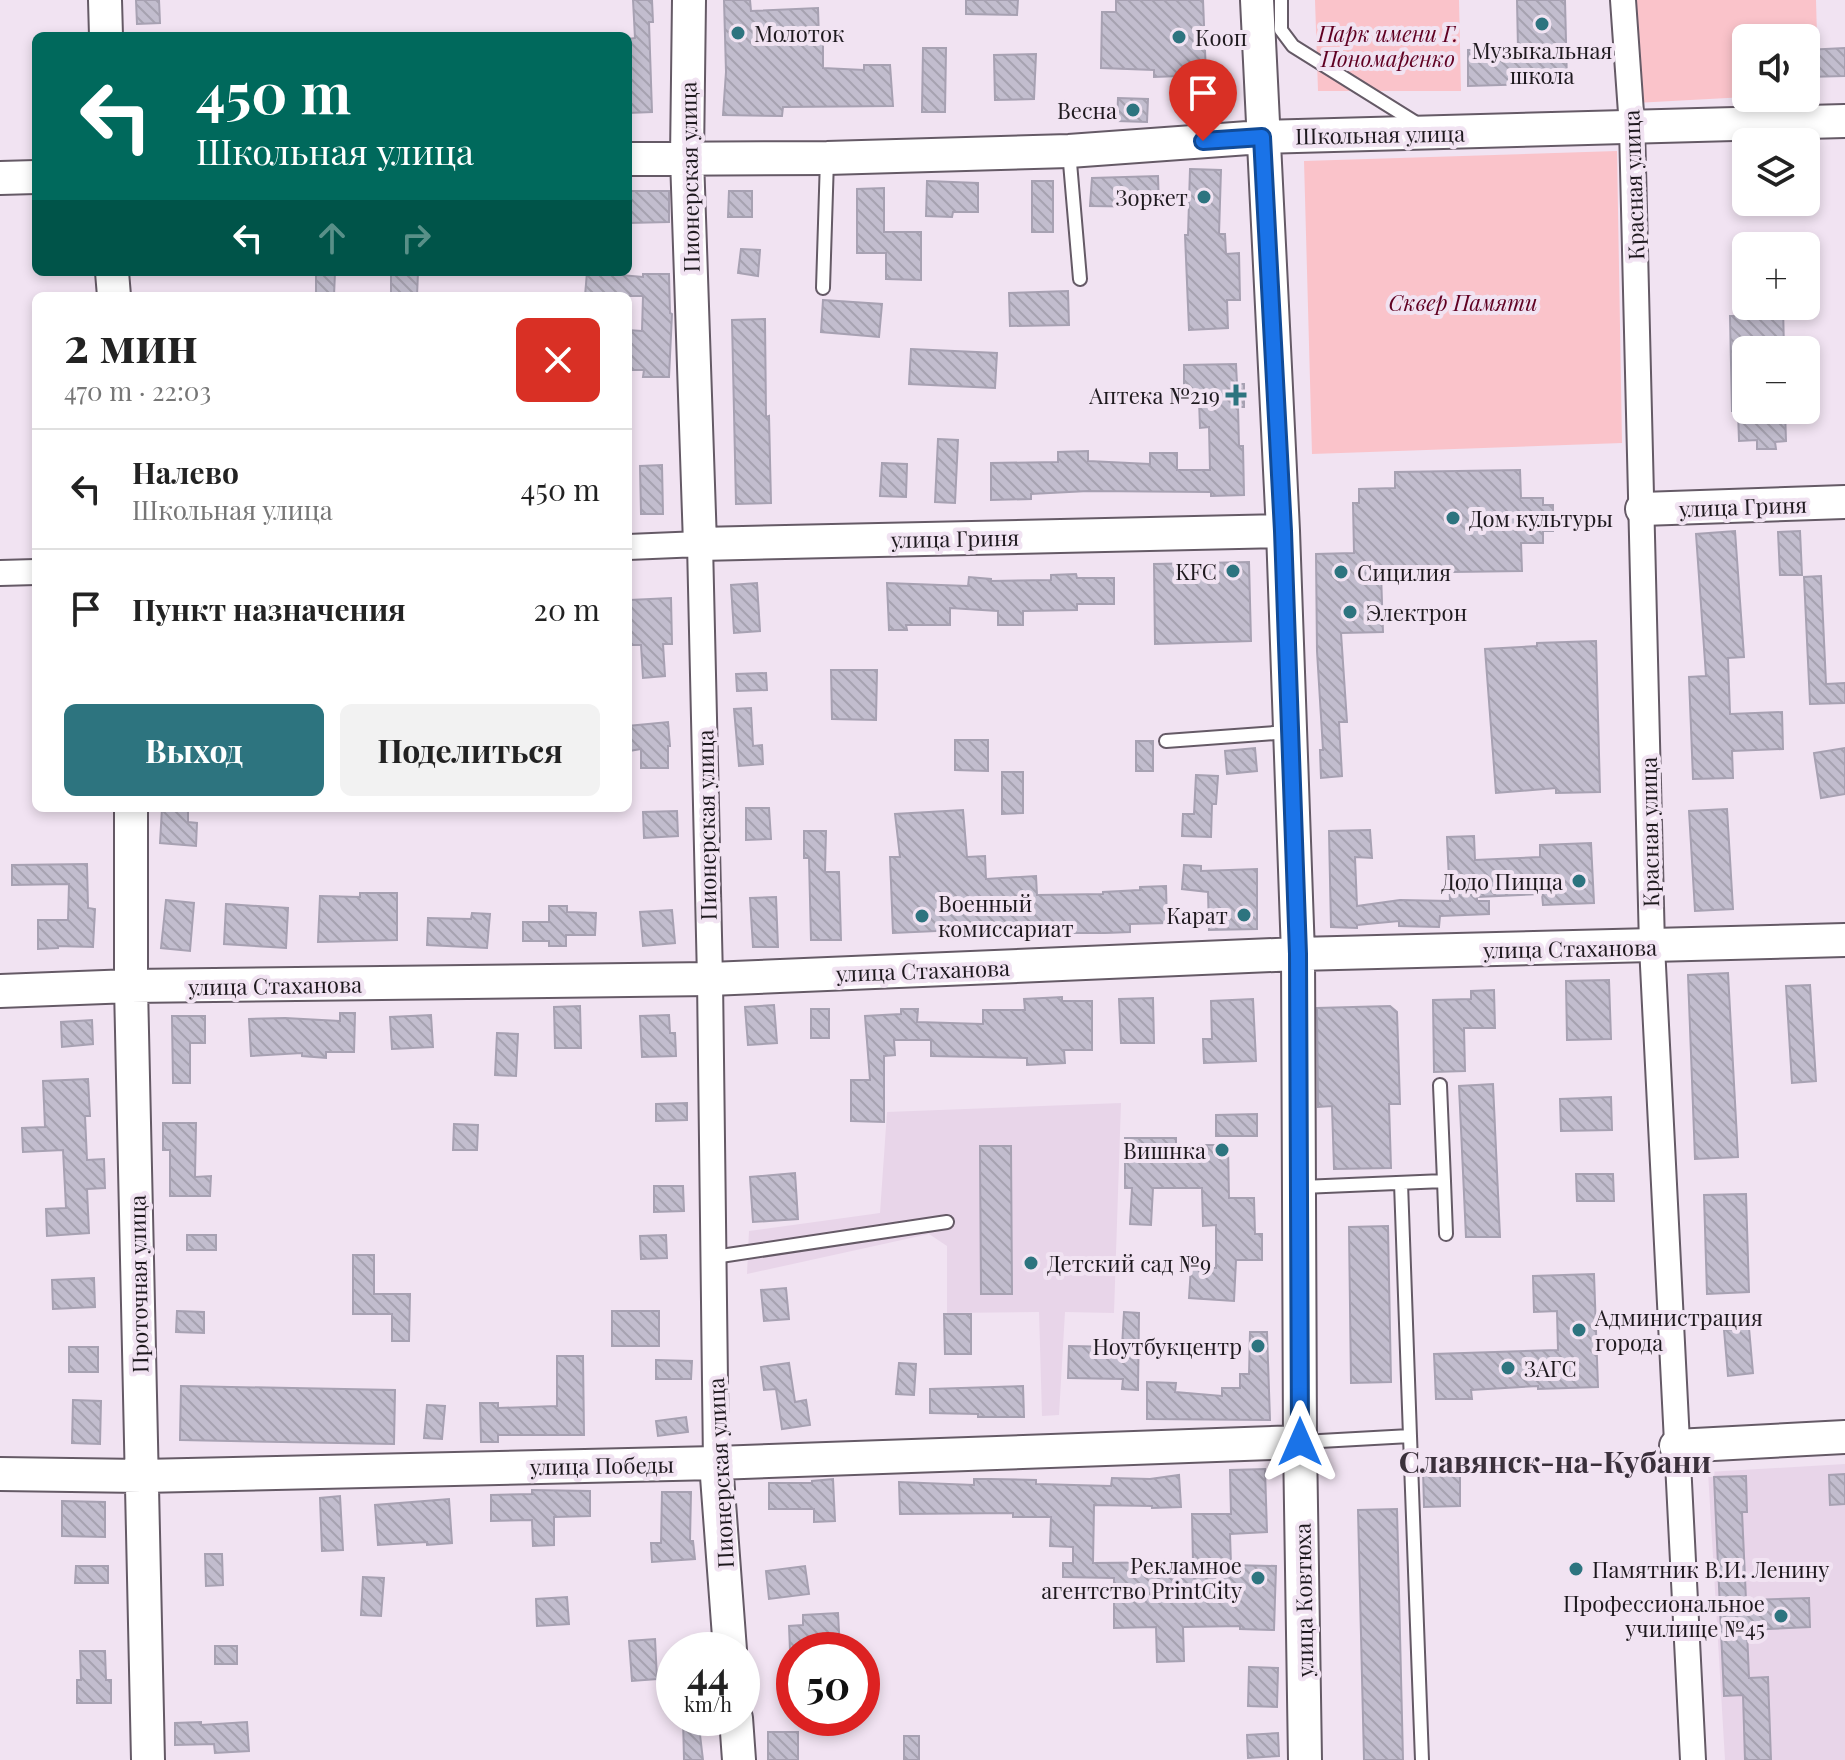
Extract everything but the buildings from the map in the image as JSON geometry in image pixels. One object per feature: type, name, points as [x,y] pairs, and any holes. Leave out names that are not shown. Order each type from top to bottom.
[{"type":"street","points":[[105,0],[106,32]]},
{"type":"street","name":"Пионерская улица","points":[[689,0],[687,158],[710,979],[716,1463],[729,1632]]},
{"type":"street","name":"улица Ковтюха","points":[[1257,0],[1283,531],[1298,954],[1305,1760]]},
{"type":"street","name":"Красная улица","points":[[1623,0],[1632,127],[1652,946],[1693,1760]]},
{"type":"street","name":"Школьная улица","points":[[632,159],[827,158],[1069,151],[1262,137],[1845,121]]},
{"type":"street","points":[[0,178],[32,177]]},
{"type":"street","name":"улица Гриня","points":[[1642,509],[1845,502]]},
{"type":"street","name":"улица Гриня","points":[[632,547],[1283,531]]},
{"type":"street","points":[[0,573],[32,572]]},
{"type":"street","name":"Проточная улица","points":[[131,812],[131,986],[148,1760]]},
{"type":"street","name":"улица Стаханова","points":[[0,991],[131,986],[710,979],[1298,954],[1845,940]]},
{"type":"street","points":[[1676,1446],[1845,1437]]},
{"type":"street","name":"улица Победы","points":[[0,1474],[142,1476],[716,1463],[1300,1442]]},
{"type":"street","points":[[737,1736],[739,1760]]},
{"type":"lane","points":[[1281,0],[1281,30],[1293,46],[1431,132]]},
{"type":"lane","points":[[1069,151],[1080,279]]},
{"type":"lane","points":[[823,288],[827,158]]},
{"type":"lane","points":[[1166,741],[1289,732]]},
{"type":"lane","points":[[1440,1085],[1446,1234]]},
{"type":"lane","points":[[1299,1187],[1444,1181]]},
{"type":"lane","points":[[1401,1183],[1422,1760]]},
{"type":"lane","points":[[714,1257],[947,1222]]},
{"type":"lane","points":[[1300,1442],[1410,1436]]},
{"type":"shaded area","name":"Детский сад №9","points":[[1121,1103],[1114,1313],[1065,1312],[1059,1415],[1042,1416],[1039,1312],[947,1313],[947,1246],[929,1234],[747,1274],[749,1231],[880,1213],[887,1112]]},
{"type":"shaded area","name":"Профессиональное училище №45","points":[[1845,1464],[1845,1760],[1725,1760],[1708,1472]]},
{"type":"green space","name":"Парк имени Г. Пономаренко","points":[[1315,0],[1459,0],[1461,91],[1318,91]]},
{"type":"green space","points":[[1631,0],[1816,0],[1817,24],[1732,24],[1732,98],[1635,103]]},
{"type":"green space","name":"Сквер Памяти","points":[[1617,151],[1622,443],[1312,454],[1304,161]]},
{"type":"place","name":"Музыкальная школа","points":[[1542,24]]},
{"type":"place","name":"Молоток","points":[[738,33]]},
{"type":"place","name":"Кооп","points":[[1179,37]]},
{"type":"place","name":"Весна","points":[[1133,110]]},
{"type":"place","name":"Зоркет","points":[[1204,197]]},
{"type":"place","name":"Аптека №219","points":[[1236,395]]},
{"type":"place","name":"Дом культуры","points":[[1453,518]]},
{"type":"place","name":"KFC","points":[[1233,571]]},
{"type":"place","name":"Сицилия","points":[[1341,572]]},
{"type":"place","name":"Электрон","points":[[1350,612]]},
{"type":"place","name":"Додо Пицца","points":[[1579,881]]},
{"type":"place","name":"Карат","points":[[1244,915]]},
{"type":"place","name":"Военный комиссариат","points":[[922,916]]},
{"type":"place","name":"Вишнка","points":[[1222,1150]]},
{"type":"place","name":"Детский сад №9","points":[[1031,1263]]},
{"type":"place","name":"Администрация города","points":[[1579,1330]]},
{"type":"place","name":"Ноутбукцентр","points":[[1258,1346]]},
{"type":"place","name":"ЗАГС","points":[[1508,1368]]},
{"type":"place","name":"Памятник В.И. Ленину","points":[[1576,1569]]},
{"type":"place","name":"Рекламное агентство PrintCity","points":[[1258,1578]]},
{"type":"place","name":"Профессиональное училище №45","points":[[1781,1616]]},
{"type":"district","name":"Славянск-на-Кубани","points":[[1555,1461]]},
{"type":"route","points":[[1203,141],[1262,137],[1283,531],[1298,954],[1300,1442]]}]
